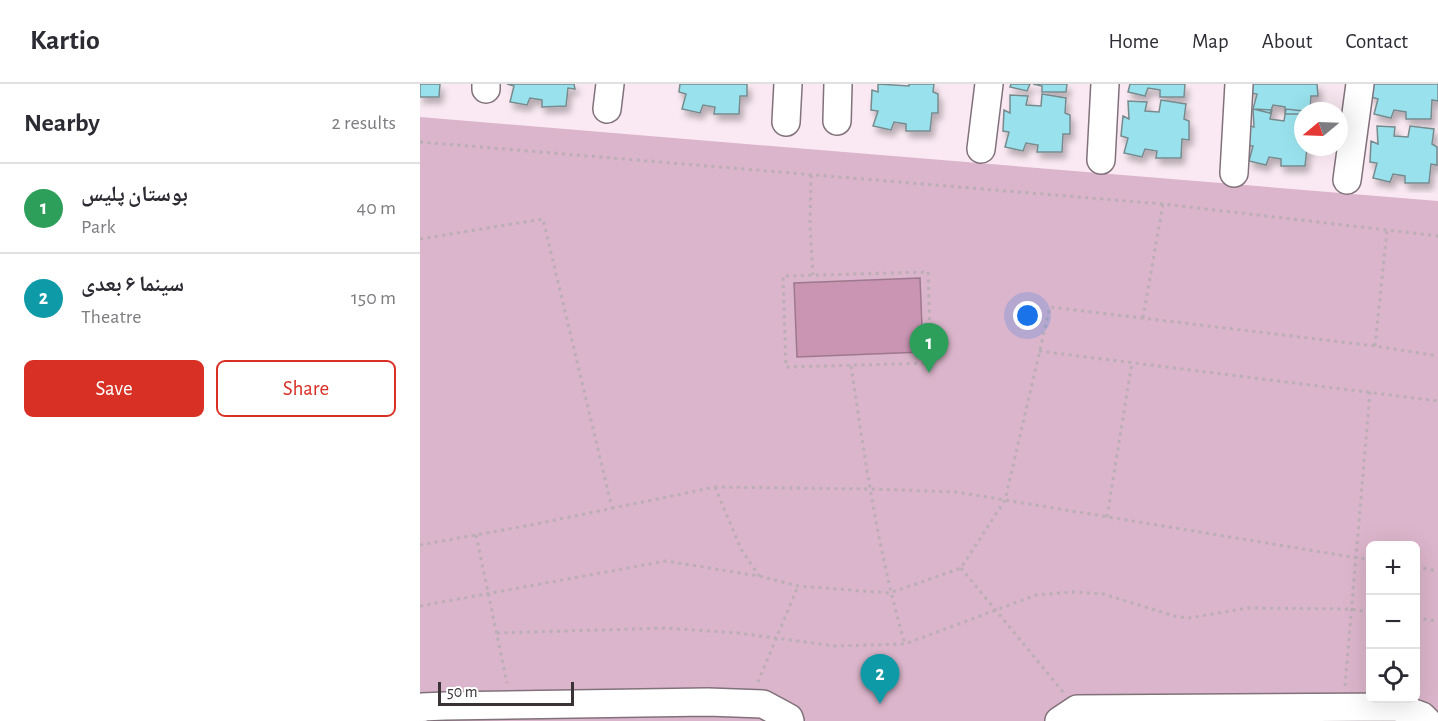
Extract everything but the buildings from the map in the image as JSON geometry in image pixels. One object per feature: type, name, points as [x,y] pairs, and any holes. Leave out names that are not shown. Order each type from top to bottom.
[{"type":"lane","points":[[786,122],[788,84]]},
{"type":"lane","points":[[837,121],[838,84]]},
{"type":"lane","points":[[981,149],[989,84]]},
{"type":"lane","points":[[1101,160],[1105,84]]},
{"type":"lane","points":[[1234,173],[1239,84]]},
{"type":"lane","points":[[1347,180],[1360,84]]},
{"type":"lane","points":[[420,709],[422,707],[512,705],[749,703],[763,704],[789,718],[790,721]]},
{"type":"lane","points":[[1068,715],[1397,707],[1422,716],[1427,721]]},
{"type":"path","points":[[420,142],[1163,204],[1438,236]]},
{"type":"path","points":[[811,175],[810,225],[813,275]]},
{"type":"path","points":[[1143,318],[1163,204]]},
{"type":"path","points":[[420,239],[543,219],[612,508]]},
{"type":"path","points":[[1375,346],[1387,230]]},
{"type":"path","points":[[928,272],[931,363],[786,367],[783,276],[813,275],[928,272]]},
{"type":"path","points":[[420,606],[666,561],[759,576],[798,586],[890,593],[962,568],[1005,500],[1050,307],[1375,346],[1438,356]]},
{"type":"path","points":[[1039,351],[1438,400]]},
{"type":"path","points":[[1107,517],[1132,362]]},
{"type":"path","points":[[851,366],[870,489],[890,593],[905,644]]},
{"type":"path","points":[[1343,707],[1370,392]]},
{"type":"path","points":[[715,487],[741,549],[759,576]]},
{"type":"path","points":[[420,545],[715,487],[870,489],[956,492],[1366,559]]},
{"type":"path","points":[[476,535],[512,705]]},
{"type":"path","points":[[962,568],[995,609],[1068,715]]},
{"type":"path","points":[[1420,568],[1438,571]]},
{"type":"path","points":[[749,703],[798,586]]},
{"type":"path","points":[[497,633],[667,628],[726,632],[835,646],[905,644],[1036,595],[1074,592],[1103,594],[1178,617],[1189,618],[1248,608],[1351,609],[1366,611]]},
{"type":"path","points":[[1420,619],[1438,621]]},
{"type":"shaded area","points":[[420,117],[1438,201],[1438,721],[420,721]]},
{"type":"shaded area","points":[[920,278],[923,352],[797,357],[794,283]]},
{"type":"place","name":"بوستان پلیس","points":[[929,373]]},
{"type":"place","name":"سینما ۶ بعدی","points":[[880,704]]}]
